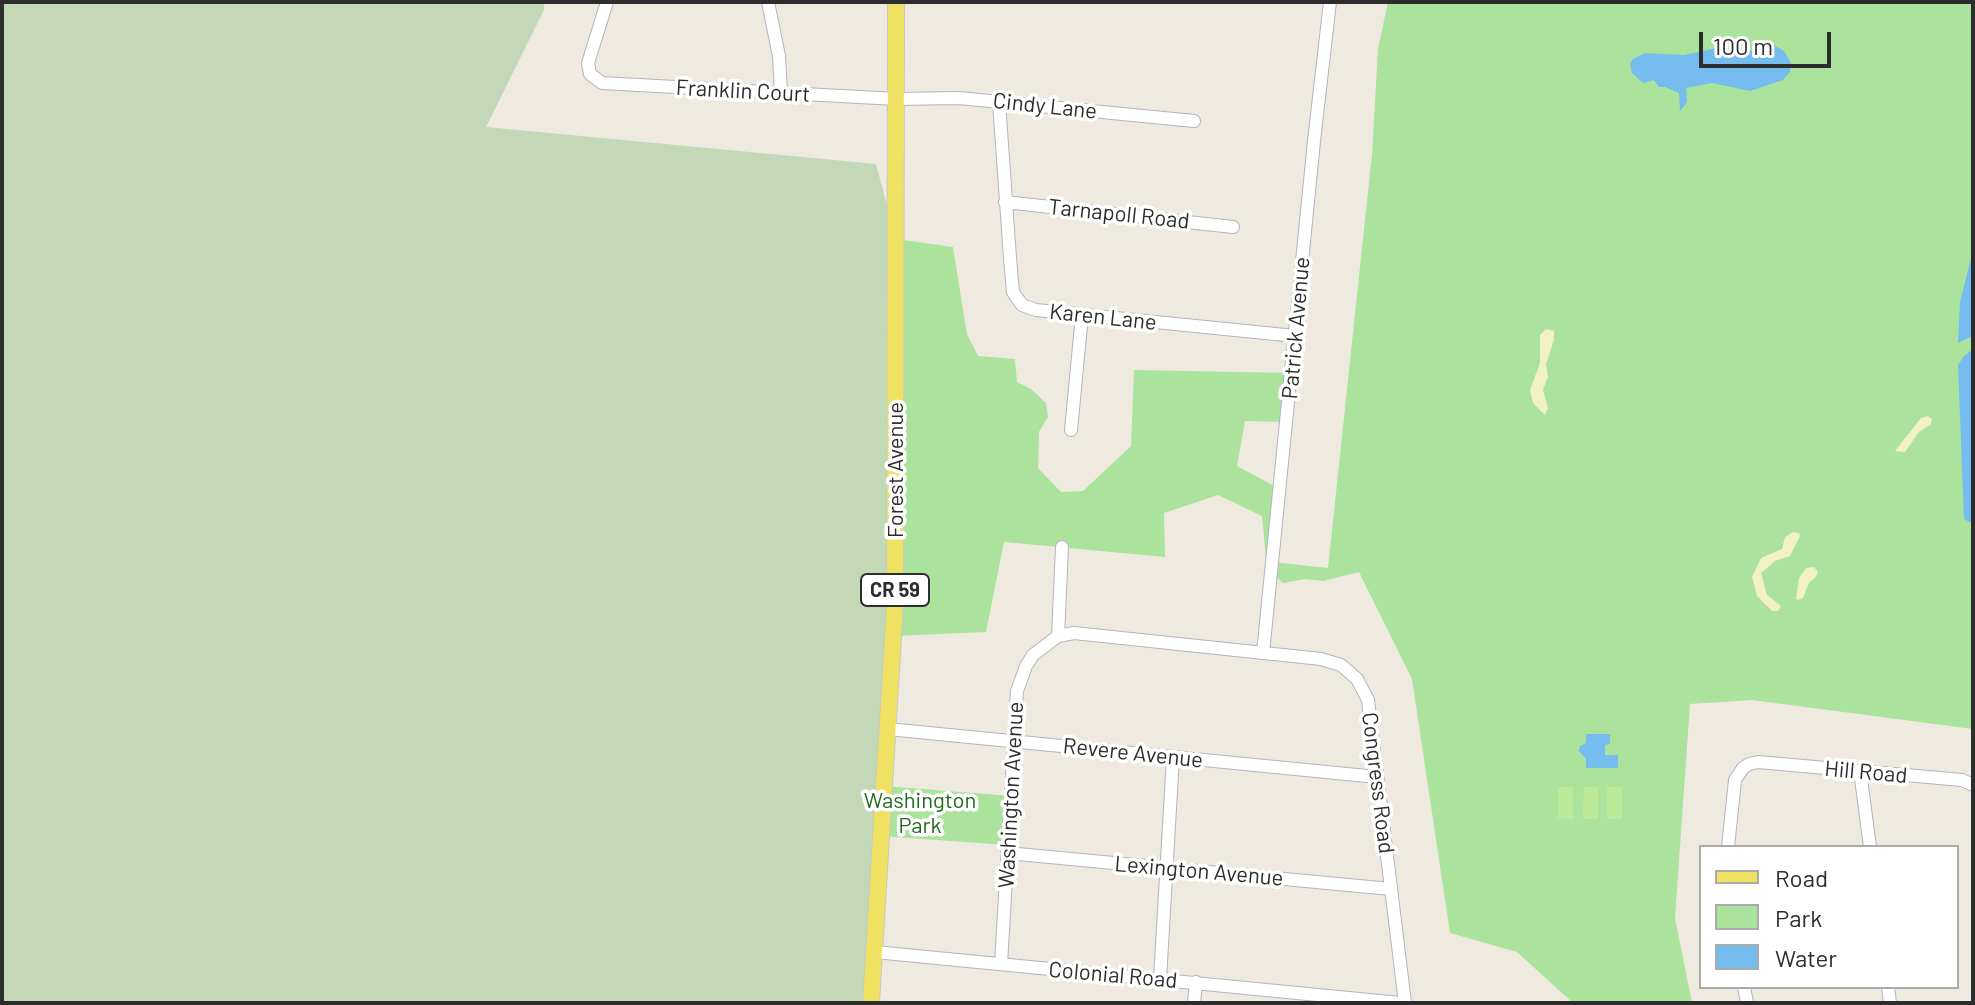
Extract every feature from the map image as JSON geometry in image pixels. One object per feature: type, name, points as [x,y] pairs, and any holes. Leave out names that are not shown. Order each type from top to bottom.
[{"type":"main road","name":"CR 59","points":[[896,2],[896,99]]},
{"type":"main road","name":"Forest Avenue","points":[[871,1003],[895,604],[896,99]]},
{"type":"street","name":"Franklin Court","points":[[607,2],[588,63],[592,77],[602,83],[896,99]]},
{"type":"street","points":[[768,2],[779,56],[781,93]]},
{"type":"street","name":"Patrick Avenue","points":[[1263,653],[1330,2]]},
{"type":"street","name":"Cindy Lane","points":[[896,99],[959,98],[1194,121]]},
{"type":"street","name":"Karen Lane","points":[[999,102],[1013,292],[1029,309],[1295,336]]},
{"type":"street","name":"Tarnapoll Road","points":[[1005,202],[1233,227]]},
{"type":"street","points":[[1071,430],[1082,315]]},
{"type":"street","points":[[1058,636],[1062,547]]},
{"type":"street","name":"Congress Road","points":[[1058,636],[1074,633],[1332,661],[1357,679],[1368,700],[1402,1003]]},
{"type":"street","name":"Washington Avenue","points":[[1001,964],[1020,679],[1033,655],[1058,636]]},
{"type":"street","name":"Revere Avenue","points":[[888,729],[1377,777]]},
{"type":"street","points":[[1160,979],[1173,757]]},
{"type":"street","name":"Hill Road","points":[[1728,845],[1735,780],[1743,768],[1758,762],[1962,780],[1973,785]]},
{"type":"street","points":[[1860,771],[1870,845]]},
{"type":"street","name":"Lexington Avenue","points":[[1007,853],[1391,889]]},
{"type":"street","name":"Colonial Road","points":[[875,952],[1402,1003]]},
{"type":"street","points":[[1194,1003],[1196,982]]},
{"type":"green space","points":[[1388,2],[1973,2],[1973,729],[1752,700],[1690,704],[1675,918],[1692,1003],[1573,1003],[1517,952],[1450,933],[1412,679],[1359,572],[1323,581],[1305,579],[1283,583],[1267,569],[1262,516],[1218,495],[1164,513],[1165,557],[1004,542],[986,632],[894,636],[896,239],[953,247],[967,334],[978,356],[1015,359],[1017,382],[1031,389],[1046,403],[1048,417],[1039,432],[1038,468],[1061,492],[1083,491],[1131,446],[1134,370],[1292,373],[1287,422],[1245,421],[1237,466],[1280,489],[1273,562],[1328,568],[1372,154],[1378,49]]},
{"type":"green space","name":"Washington Park","points":[[885,786],[1011,796],[1007,845],[881,836]]},
{"type":"green space","points":[[1558,787],[1573,787],[1573,819],[1558,818]]},
{"type":"green space","points":[[1584,787],[1598,787],[1598,819],[1583,819]]},
{"type":"green space","points":[[1607,787],[1622,787],[1622,819],[1607,819]]},
{"type":"sand","points":[[1546,329],[1554,331],[1554,340],[1546,364],[1548,377],[1543,390],[1548,408],[1545,415],[1533,403],[1530,390],[1540,363],[1540,335]]},
{"type":"sand","points":[[1928,416],[1932,419],[1931,424],[1919,432],[1905,452],[1895,451],[1921,418]]},
{"type":"sand","points":[[1793,532],[1800,536],[1790,556],[1775,561],[1761,573],[1767,595],[1781,606],[1778,611],[1772,611],[1757,596],[1752,577],[1761,558],[1782,549],[1785,537]]},
{"type":"sand","points":[[1814,567],[1818,572],[1815,578],[1809,583],[1803,598],[1796,599],[1799,578],[1806,568]]},
{"type":"shaded area","points":[[2,2],[544,2],[544,10],[486,127],[876,164],[896,239],[895,604],[871,1003],[2,1003]]},
{"type":"water","points":[[1774,45],[1784,51],[1791,63],[1790,72],[1783,80],[1750,91],[1712,83],[1686,88],[1687,102],[1680,111],[1679,93],[1659,87],[1654,80],[1643,83],[1632,73],[1630,64],[1645,53],[1684,55],[1716,48],[1748,51]]},
{"type":"water","points":[[1973,250],[1973,336],[1958,343],[1960,302]]},
{"type":"water","points":[[1973,349],[1973,524],[1964,519],[1958,365]]},
{"type":"water","points":[[1586,734],[1610,734],[1605,755],[1618,755],[1618,768],[1586,768],[1586,759],[1579,751],[1580,746],[1586,743]]}]
